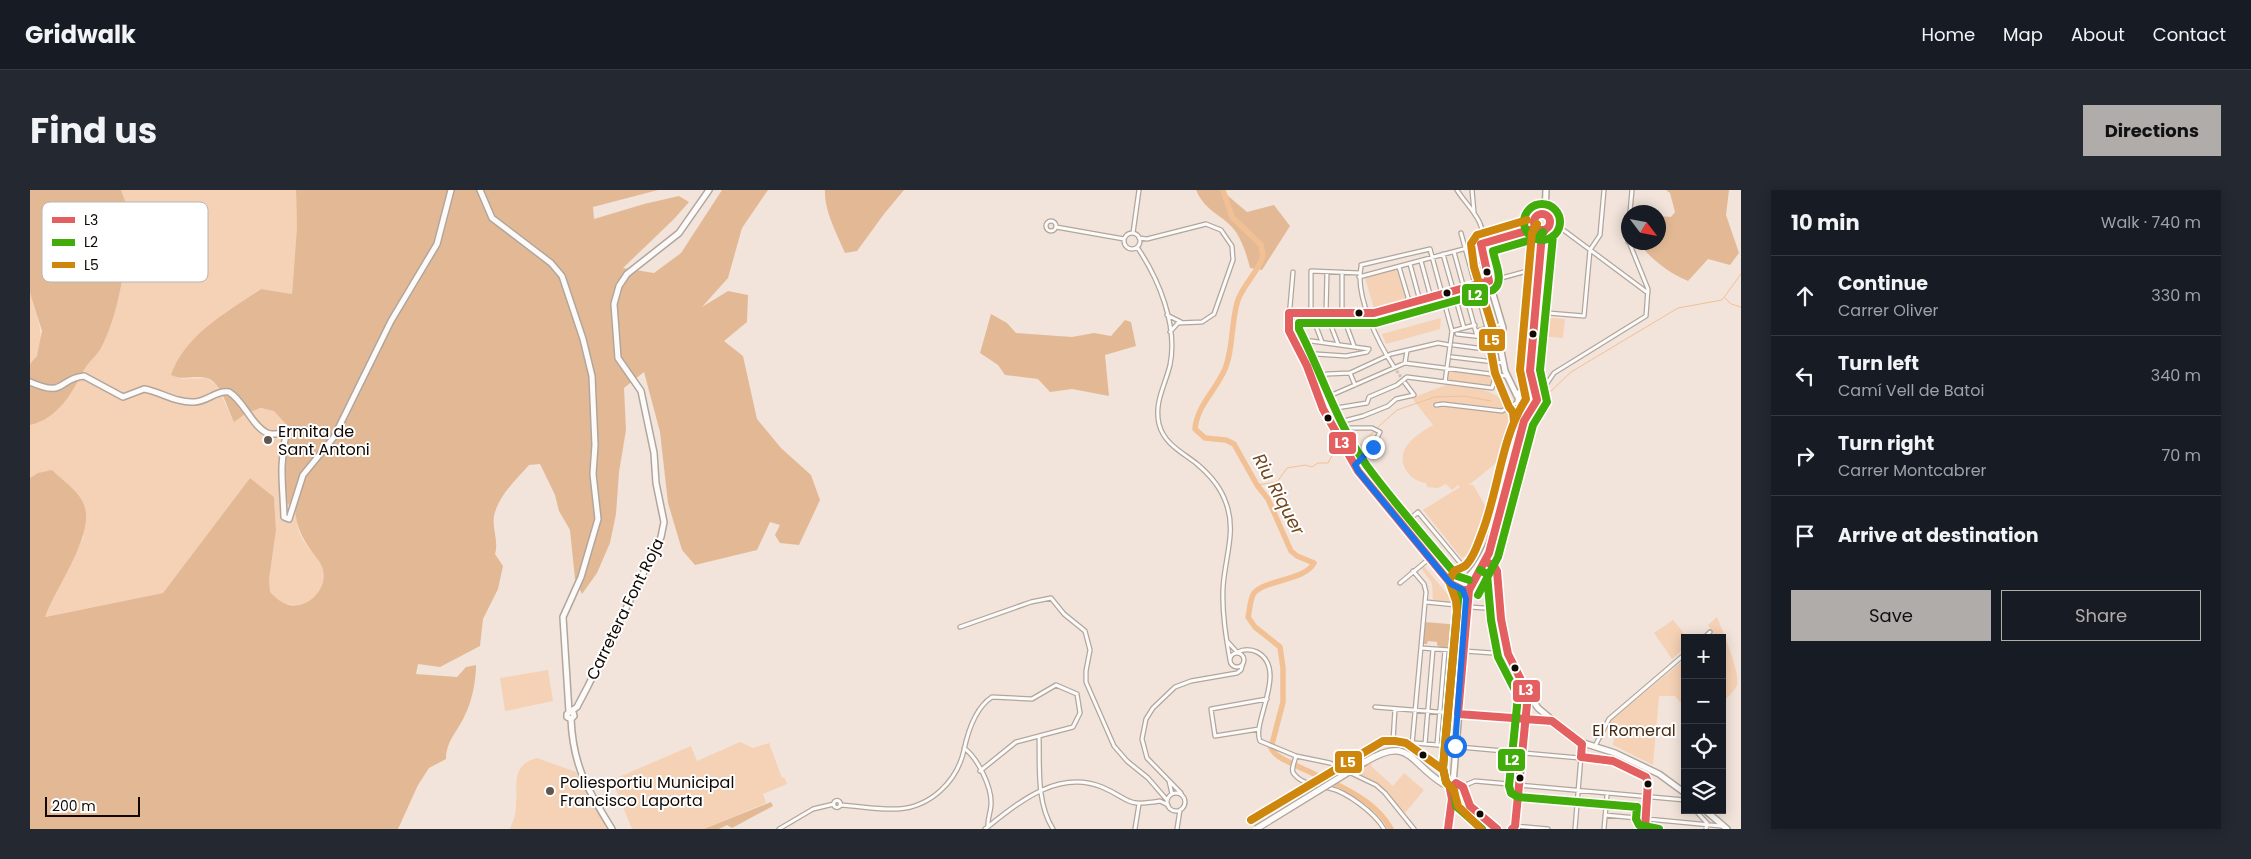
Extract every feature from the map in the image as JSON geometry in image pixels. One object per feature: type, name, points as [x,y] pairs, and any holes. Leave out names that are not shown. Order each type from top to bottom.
[{"type":"main road","points":[[1256,829],[1365,762],[1389,750],[1401,751],[1411,756],[1444,784],[1456,784]]},
{"type":"main road","points":[[1434,776],[1451,793],[1462,793]]},
{"type":"main road","points":[[1451,793],[1456,784]]},
{"type":"main road","points":[[1456,784],[1467,803],[1497,829]]},
{"type":"street","points":[[30,382],[54,389],[84,376],[123,397],[144,389],[175,399],[193,402],[203,401],[220,392],[228,392],[243,404],[264,432],[274,434],[284,432],[287,435],[282,450],[281,468],[284,517],[288,520],[291,516],[303,474],[334,437],[383,335],[437,244],[451,190]]},
{"type":"street","points":[[480,190],[492,218],[551,263],[562,276],[583,339],[594,385],[592,419],[595,446],[593,470],[598,519],[579,582],[563,617],[571,712],[567,716],[571,719],[574,751],[583,781],[612,829]]},
{"type":"street","name":"Carretera Font Roja","points":[[571,712],[588,686],[661,537],[664,527],[656,483],[654,453],[642,396],[636,382],[620,362],[617,353],[614,309],[616,292],[631,269],[679,232],[709,190]]},
{"type":"street","points":[[1133,233],[1139,190]]},
{"type":"street","points":[[1457,190],[1483,229],[1481,244],[1484,264],[1502,324],[1501,351],[1505,375],[1523,407],[1524,421]]},
{"type":"street","points":[[1472,190],[1474,215]]},
{"type":"street","points":[[1546,190],[1543,213],[1551,222],[1648,293]]},
{"type":"street","points":[[1535,312],[1584,316],[1590,250],[1600,235],[1604,190]]},
{"type":"street","points":[[1631,205],[1632,190]]},
{"type":"street","points":[[1436,405],[1443,404],[1502,411],[1518,399],[1530,371],[1539,268],[1539,229],[1535,218],[1543,213]]},
{"type":"street","points":[[1359,277],[1539,229],[1551,222]]},
{"type":"street","points":[[1133,233],[1139,238],[1147,239],[1201,224],[1218,228],[1230,241],[1233,260],[1216,312],[1210,319],[1202,322],[1182,322],[1175,325],[1170,332]]},
{"type":"street","points":[[1056,227],[1124,239]]},
{"type":"street","points":[[1124,239],[1126,235],[1133,233]]},
{"type":"street","points":[[1461,233],[1487,328]]},
{"type":"street","points":[[1136,248],[1140,243],[1139,238]]},
{"type":"street","points":[[1124,239],[1127,248],[1136,248]]},
{"type":"street","points":[[1136,248],[1155,280],[1167,315],[1170,332],[1170,360],[1158,400],[1159,424],[1171,445],[1197,464],[1213,481],[1227,506],[1231,527],[1222,588],[1226,639],[1232,670],[1224,675]]},
{"type":"street","points":[[1394,367],[1368,314],[1359,277],[1361,266],[1428,248],[1452,331],[1445,382]]},
{"type":"street","points":[[1535,393],[1544,388],[1554,373],[1646,316],[1648,293],[1632,250]]},
{"type":"street","points":[[1454,252],[1478,336]]},
{"type":"street","points":[[1443,254],[1464,328]]},
{"type":"street","points":[[1421,261],[1431,298]]},
{"type":"street","points":[[1410,264],[1420,301]]},
{"type":"street","points":[[1471,268],[1484,264]]},
{"type":"street","points":[[1399,267],[1410,304]]},
{"type":"street","points":[[1291,313],[1368,314],[1539,268]]},
{"type":"street","points":[[1322,342],[1311,313],[1312,270],[1360,273]]},
{"type":"street","points":[[1292,272],[1289,331],[1324,410],[1354,464],[1462,598]]},
{"type":"street","points":[[1326,272],[1326,312],[1338,344]]},
{"type":"street","points":[[1342,272],[1342,313],[1354,346]]},
{"type":"street","points":[[1291,313],[1304,340],[1367,348],[1367,352],[1346,356],[1300,353]]},
{"type":"street","points":[[1167,315],[1182,322]]},
{"type":"street","points":[[1476,331],[1502,324]]},
{"type":"street","points":[[1452,331],[1475,325]]},
{"type":"street","points":[[1457,334],[1502,339]]},
{"type":"street","points":[[1328,408],[1318,378],[1327,374],[1350,373],[1387,356],[1438,344],[1449,345]]},
{"type":"street","points":[[1454,345],[1501,351]]},
{"type":"street","points":[[1405,363],[1407,351]]},
{"type":"street","points":[[1452,357],[1503,363]]},
{"type":"street","points":[[1325,398],[1405,363],[1505,375]]},
{"type":"street","points":[[1470,579],[1485,561],[1488,553],[1524,421],[1535,393],[1530,371]]},
{"type":"street","points":[[1350,373],[1355,385]]},
{"type":"street","points":[[1324,410],[1367,403],[1369,396],[1397,385],[1407,377],[1492,388],[1496,374]]},
{"type":"street","points":[[1332,424],[1363,416],[1388,406],[1396,399],[1414,395],[1406,382]]},
{"type":"street","points":[[1510,382],[1535,393]]},
{"type":"street","points":[[1535,393],[1544,388]]},
{"type":"street","points":[[1523,407],[1530,407]]},
{"type":"street","points":[[1334,428],[1372,428],[1378,431],[1380,435],[1373,447],[1354,464]]},
{"type":"street","points":[[1403,525],[1418,512],[1462,565]]},
{"type":"street","points":[[1450,582],[1463,587],[1472,586],[1470,579],[1478,566],[1496,525]]},
{"type":"street","points":[[1488,553],[1494,566],[1508,654],[1528,694],[1552,721],[1582,744],[1615,753],[1659,774],[1681,790]]},
{"type":"street","points":[[1400,583],[1430,558]]},
{"type":"street","points":[[1485,561],[1494,566]]},
{"type":"street","points":[[1411,756],[1426,602],[1426,588],[1413,571]]},
{"type":"street","points":[[1456,784],[1453,767],[1467,608],[1462,577],[1470,579]]},
{"type":"street","points":[[960,627],[1047,597],[1052,598],[1056,606],[1085,631],[1090,650],[1086,682],[1114,746],[1127,761],[1151,780],[1167,800],[1168,805]]},
{"type":"street","points":[[1426,602],[1467,608],[1500,610]]},
{"type":"street","points":[[1226,639],[1243,657]]},
{"type":"street","points":[[1421,648],[1508,654]]},
{"type":"street","points":[[1425,744],[1433,649]]},
{"type":"street","points":[[1230,662],[1231,655],[1248,650],[1260,654],[1266,663],[1270,682],[1259,729],[1258,737],[1262,742],[1296,756],[1330,763],[1376,785],[1385,793],[1414,829]]},
{"type":"street","points":[[1177,829],[1180,810],[1185,803],[1185,798],[1151,764],[1144,753],[1142,735],[1148,715],[1175,687],[1191,681],[1239,672],[1243,664],[1243,657],[1248,650]]},
{"type":"street","points":[[1437,745],[1445,650]]},
{"type":"street","points":[[1595,746],[1608,719],[1681,657]]},
{"type":"street","points":[[1230,662],[1236,667],[1243,664]]},
{"type":"street","points":[[779,829],[813,809],[834,804],[838,800],[840,805],[894,809],[922,803],[942,790],[952,779],[973,722],[981,708],[992,697],[1032,699],[1056,685],[1076,692],[1080,713],[1076,724],[1071,728],[1025,738],[1010,745],[980,771]]},
{"type":"street","points":[[1528,694],[1514,827],[1548,829]]},
{"type":"street","points":[[1259,729],[1215,736],[1211,709],[1267,699]]},
{"type":"street","points":[[1375,707],[1552,721]]},
{"type":"street","points":[[1395,709],[1392,740],[1613,761],[1646,777],[1648,782],[1645,829]]},
{"type":"street","points":[[1038,736],[1041,789],[1046,815],[1053,829]]},
{"type":"street","points":[[1575,829],[1582,744]]},
{"type":"street","points":[[964,748],[980,771],[991,798],[987,828]]},
{"type":"street","points":[[1296,756],[1292,770],[1294,774],[1312,786],[1332,789],[1370,811],[1384,829]]},
{"type":"street","points":[[1434,776],[1447,780],[1453,767]]},
{"type":"street","points":[[1169,780],[1172,794]]},
{"type":"street","points":[[1450,812],[1454,801],[1468,784],[1473,782],[1681,800]]},
{"type":"street","points":[[987,828],[1028,796],[1041,789],[1059,784],[1091,784],[1139,804],[1160,800],[1173,810],[1180,810]]},
{"type":"street","points":[[1167,800],[1172,794],[1181,793]]},
{"type":"street","points":[[1448,829],[1451,793]]},
{"type":"street","points":[[1604,829],[1607,794]]},
{"type":"street","points":[[1135,829],[1139,804]]},
{"type":"street","points":[[1698,814],[1706,823],[1706,829]]},
{"type":"street","points":[[1709,814],[1725,828]]},
{"type":"street","points":[[1605,815],[1706,823],[1725,828]]},
{"type":"green space","points":[[121,190],[296,190],[297,227],[292,294],[260,289],[223,314],[181,379],[207,378],[216,385],[234,422],[250,412],[262,408],[273,410],[284,419],[288,434],[284,461],[294,500],[298,527],[306,544],[322,564],[325,575],[318,594],[307,602],[295,605],[285,603],[269,592],[276,530],[274,497],[250,478],[163,593],[44,617],[84,536],[38,473],[30,478],[30,425],[49,417],[63,404],[86,367],[100,349],[108,333],[122,282],[208,282],[208,202],[126,202]]},
{"type":"green space","points":[[1397,269],[1407,302],[1375,312],[1365,278]]},
{"type":"green space","points":[[30,293],[38,320],[41,340],[40,349],[30,364]]},
{"type":"green space","points":[[1540,317],[1565,319],[1563,338],[1538,336]]},
{"type":"green space","points":[[1441,318],[1440,329],[1386,344],[1382,334]]},
{"type":"green space","points":[[1449,370],[1494,376],[1491,386],[1446,381]]},
{"type":"green space","points":[[1446,385],[1478,389],[1493,394],[1509,406],[1517,416],[1506,461],[1501,459],[1469,485],[1473,485],[1490,514],[1488,539],[1462,558],[1423,510],[1460,487],[1458,485],[1452,490],[1446,484],[1438,488],[1427,487],[1426,483],[1413,478],[1408,473],[1403,461],[1405,448],[1410,442],[1433,425],[1412,398]]},
{"type":"green space","points":[[1423,565],[1453,601],[1451,603],[1433,601],[1432,583],[1420,567]]},
{"type":"green space","name":"El Romeral","points":[[1717,617],[1723,634],[1714,634],[1708,625]]},
{"type":"green space","points":[[1673,620],[1685,634],[1681,634],[1681,651],[1672,659],[1654,633]]},
{"type":"green space","name":"El Romeral","points":[[1726,641],[1736,672],[1736,688],[1726,700]]},
{"type":"green space","name":"El Romeral","points":[[1681,662],[1681,703],[1675,696],[1659,696],[1653,765],[1613,745],[1614,738],[1610,736],[1611,728],[1607,724]]},
{"type":"green space","points":[[548,670],[553,701],[505,711],[500,678]]},
{"type":"green space","points":[[740,742],[753,748],[769,743],[782,778],[784,777],[787,784],[763,794],[766,803],[704,829],[632,829],[612,780],[691,746],[697,761]]},
{"type":"green space","name":"Poliesportiu Municipal Francisco Laporta","points":[[537,758],[576,772],[590,801],[608,829],[510,829],[515,812],[516,784],[519,771],[528,761]]},
{"type":"green space","points":[[1372,762],[1371,766],[1393,786],[1404,773],[1424,790],[1405,813],[1378,784],[1353,774]]},
{"type":"shaded area","points":[[30,190],[121,190],[126,202],[42,202],[42,282],[122,282],[108,333],[102,346],[86,367],[63,404],[49,417],[30,425],[30,364],[37,356],[42,331],[30,293]]},
{"type":"shaded area","points":[[296,190],[658,190],[593,207],[594,219],[679,196],[689,202],[623,268],[654,273],[681,253],[722,190],[768,190],[742,228],[728,278],[702,307],[728,291],[748,295],[747,322],[724,341],[743,356],[757,419],[781,448],[811,475],[820,500],[799,545],[780,543],[775,535],[780,525],[770,522],[757,550],[695,565],[682,550],[668,503],[660,432],[644,372],[624,388],[626,430],[619,472],[616,514],[610,543],[597,573],[582,594],[575,579],[570,530],[559,511],[555,495],[540,464],[529,465],[499,502],[494,516],[495,554],[503,566],[498,589],[483,619],[480,646],[440,667],[418,664],[416,674],[457,677],[466,667],[476,665],[470,704],[450,741],[446,759],[429,768],[418,785],[398,829],[30,829],[30,478],[38,473],[52,470],[76,492],[85,508],[84,533],[72,563],[45,617],[163,593],[250,478],[274,497],[276,530],[269,580],[270,592],[283,603],[289,605],[303,604],[315,596],[322,584],[324,577],[322,566],[300,532],[295,508],[287,503],[284,456],[290,435],[285,423],[274,411],[261,408],[247,413],[234,422],[224,397],[212,381],[203,377],[181,378],[171,375],[177,361],[197,336],[221,316],[261,289],[292,294],[297,227]]},
{"type":"shaded area","points":[[825,190],[904,190],[857,251],[845,253],[829,214]]},
{"type":"shaded area","points":[[1196,190],[1225,190],[1227,195],[1247,212],[1274,205],[1290,226],[1262,270],[1250,268],[1236,232],[1205,204]]},
{"type":"shaded area","points":[[1666,190],[1729,190],[1726,215],[1739,253],[1730,265],[1708,259],[1688,281],[1673,274],[1644,250],[1666,250],[1666,217],[1671,217],[1675,212],[1670,193]]},
{"type":"shaded area","points":[[991,314],[1007,323],[1016,333],[1072,337],[1094,333],[1111,336],[1125,320],[1131,322],[1136,346],[1105,355],[1109,396],[1072,389],[1050,392],[1038,379],[1005,375],[998,365],[980,353]]},
{"type":"shaded area","points":[[1425,622],[1461,625],[1459,648],[1441,648],[1437,645],[1437,642],[1428,641],[1427,644],[1423,644]]},
{"type":"shaded area","points":[[771,802],[773,806],[732,828],[727,825],[719,829],[704,829]]},
{"type":"waterway","name":"Riu Riquer","points":[[1223,190],[1232,217],[1261,245],[1263,256],[1258,268],[1239,297],[1227,364],[1199,413],[1195,429],[1205,438],[1226,440],[1234,444],[1257,485],[1268,499],[1291,551],[1297,556],[1314,563],[1309,569],[1294,577],[1260,588],[1254,593],[1251,601],[1248,617],[1255,627],[1280,647],[1283,668],[1283,702],[1271,748],[1284,759],[1363,799],[1374,808],[1391,829]]},
{"type":"waterway","points":[[1549,393],[1571,372],[1678,308],[1722,300],[1741,274]]},
{"type":"waterway","points":[[1725,298],[1731,304],[1741,307]]},
{"type":"waterway","points":[[1377,428],[1397,410],[1435,397],[1464,396],[1491,401]]},
{"type":"waterway","points":[[1345,444],[1362,445],[1374,431]]},
{"type":"waterway","points":[[1257,485],[1277,482],[1287,468],[1305,465],[1312,467],[1318,463],[1328,463],[1335,450],[1342,446]]},
{"type":"tunnel","points":[[1394,367],[1405,383]]},
{"type":"transit line","name":"L2","points":[[1542,204],[1549,205],[1555,209],[1559,215],[1560,222],[1559,229],[1555,235],[1549,239],[1542,240],[1535,239],[1529,235],[1525,229],[1524,222],[1525,215],[1529,209],[1535,205],[1542,204]]},
{"type":"transit line","name":"L3","points":[[1542,214],[1548,216],[1550,222],[1548,228],[1542,230],[1536,228],[1534,222],[1536,216],[1542,214]]},
{"type":"transit line","name":"L5","points":[[1514,422],[1513,412],[1509,407],[1495,373],[1491,351],[1493,329],[1474,267],[1471,244],[1477,235],[1527,220]]},
{"type":"transit line","name":"L5","points":[[1481,829],[1458,806],[1454,791],[1446,782],[1443,768],[1457,612],[1456,601],[1449,581],[1454,571],[1467,564],[1476,549],[1488,516],[1511,430],[1526,399],[1520,370],[1532,233],[1537,224]]},
{"type":"transit line","name":"L3","points":[[1469,590],[1463,590],[1451,584],[1358,471],[1323,409],[1307,366],[1289,331],[1289,313],[1374,313],[1489,281],[1481,244],[1533,229],[1535,226]]},
{"type":"transit line","name":"L3","points":[[1469,590],[1489,553],[1524,421],[1537,400],[1530,371],[1542,234],[1545,230]]},
{"type":"transit line","name":"L2","points":[[1469,580],[1457,576],[1400,508],[1356,450],[1338,416],[1299,329],[1299,323],[1376,323],[1493,290],[1497,287],[1499,277],[1493,251],[1537,238],[1543,232]]},
{"type":"transit line","name":"L2","points":[[1478,595],[1498,557],[1533,425],[1547,402],[1540,370],[1553,236]]},
{"type":"transit line","name":"L3","points":[[1485,561],[1494,566],[1497,571],[1501,619],[1508,654],[1528,694],[1515,826],[1512,829]]},
{"type":"transit line","name":"L2","points":[[1480,570],[1487,574],[1491,620],[1498,657],[1518,696],[1509,786],[1511,793],[1518,797],[1637,807],[1636,819],[1639,825],[1659,829]]},
{"type":"transit line","name":"L2","points":[[1459,589],[1443,768],[1446,782],[1454,791],[1456,806],[1482,829]]},
{"type":"transit line","name":"L3","points":[[1469,590],[1458,714],[1552,721],[1582,744],[1581,757],[1613,761],[1646,777],[1648,782],[1645,829]]},
{"type":"transit line","name":"L5","points":[[1251,820],[1383,741],[1406,743],[1442,769],[1443,764]]},
{"type":"transit line","name":"L3","points":[[1448,829],[1452,799],[1450,789],[1456,783],[1463,787],[1470,806],[1497,829]]},
{"type":"place","name":"Ermita de Sant Antoni","points":[[268,440]]},
{"type":"place","name":"Poliesportiu Municipal Francisco Laporta","points":[[550,791]]},
{"type":"route","points":[[1373,447],[1355,465],[1358,471],[1451,584],[1463,590],[1466,599],[1467,612],[1455,746]]}]
